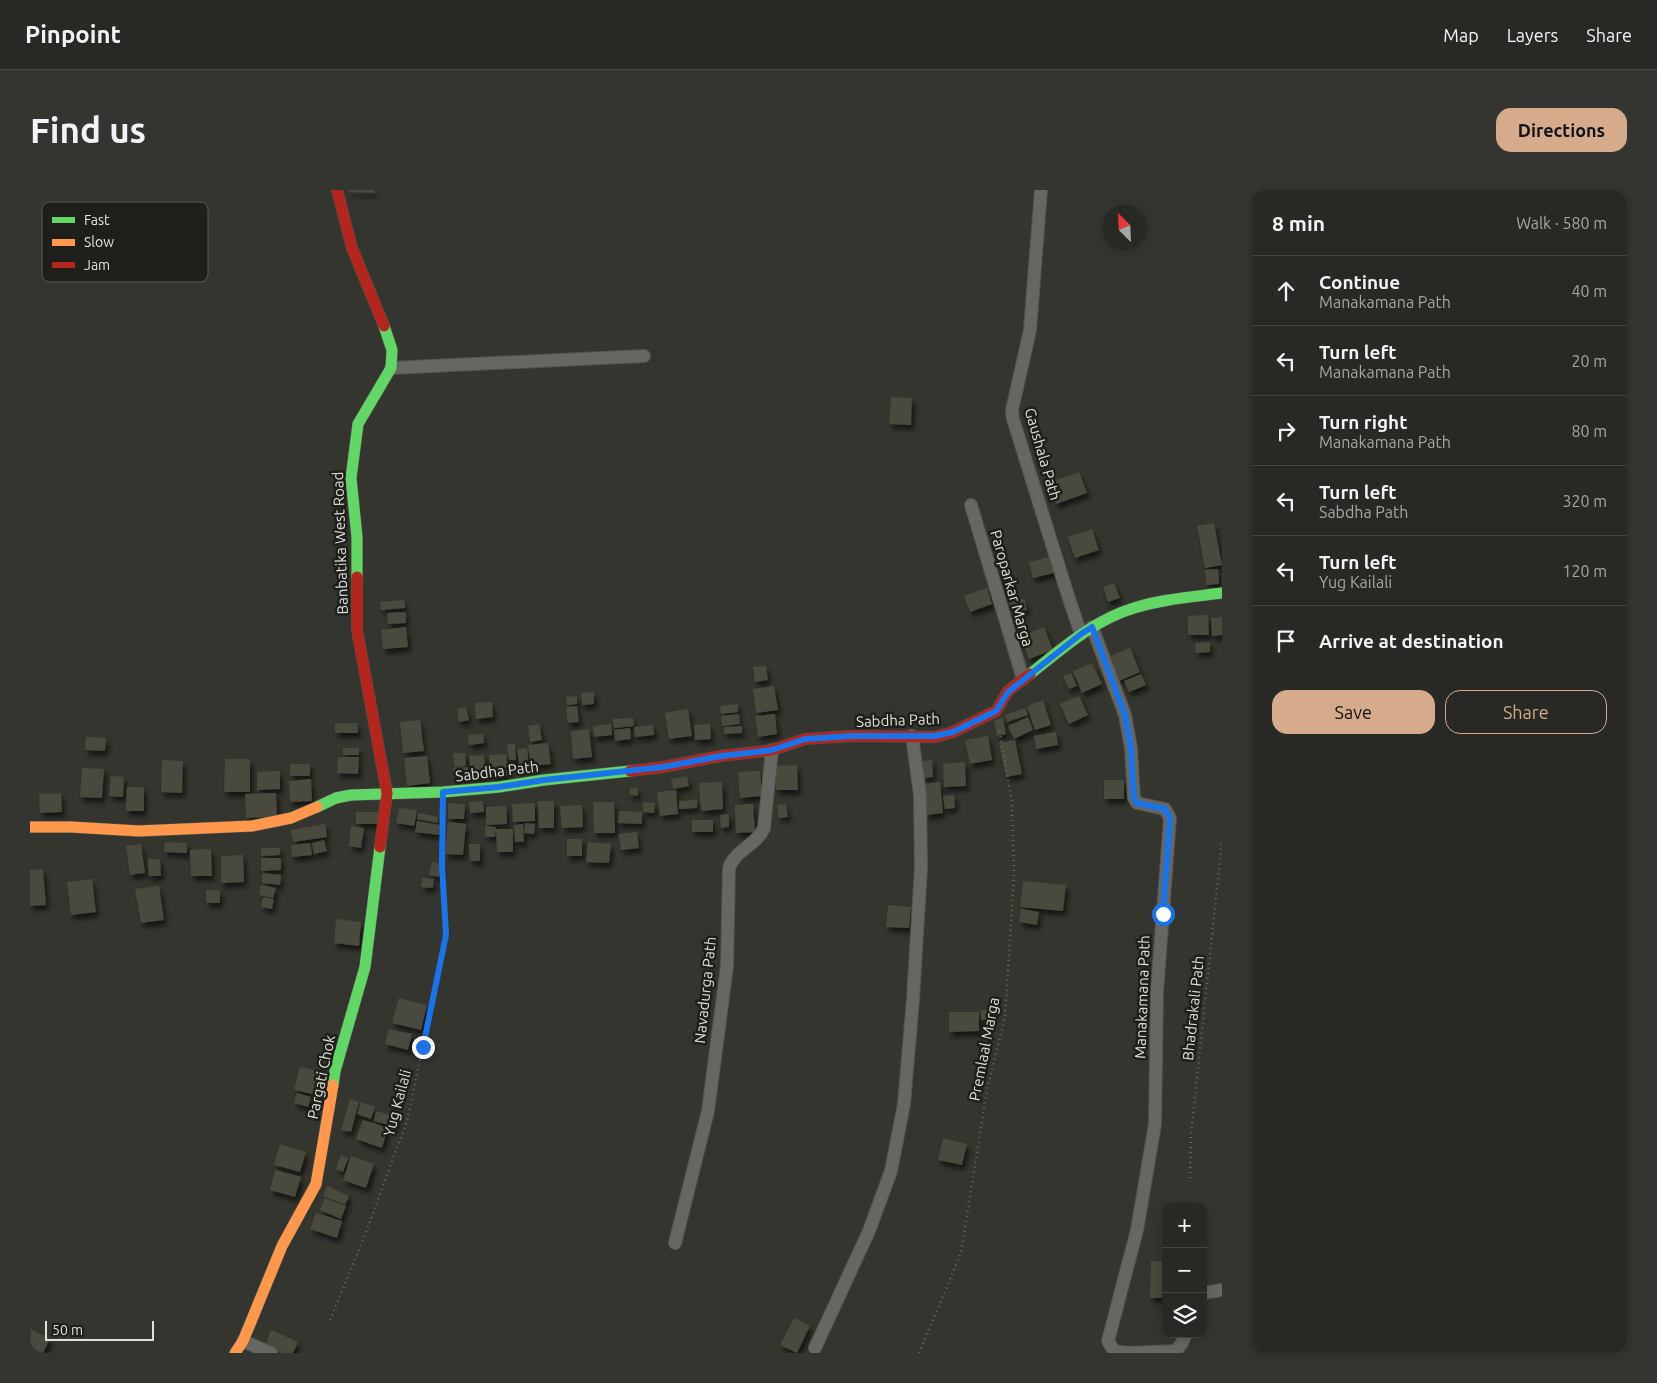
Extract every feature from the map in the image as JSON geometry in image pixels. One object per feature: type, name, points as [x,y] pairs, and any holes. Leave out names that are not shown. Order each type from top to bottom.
[{"type":"street","points":[[337,190],[352,248],[380,314],[392,350],[392,368],[644,356]]},
{"type":"street","name":"Gaushala Path","points":[[1041,190],[1030,330],[1012,410],[1069,600],[1087,631]]},
{"type":"street","name":"Banbatika West Road","points":[[386,793],[357,630],[356,537],[351,478],[358,424],[392,368]]},
{"type":"street","name":"Paroparkar Marga","points":[[971,504],[1023,680]]},
{"type":"street","name":"Sabdha Path","points":[[30,827],[72,827],[139,831],[259,825],[291,818],[336,798],[351,795],[443,792],[499,787],[544,780],[663,767],[721,756],[772,750],[805,739],[851,736],[935,736],[953,732],[996,711],[1008,692],[1087,631],[1133,608],[1155,602],[1222,593]]},
{"type":"street","name":"Manakamana Path","points":[[1087,631],[1125,715],[1131,748],[1134,798],[1137,803],[1165,809],[1170,818],[1157,991],[1155,1124],[1137,1230],[1108,1341],[1114,1351],[1128,1353]]},
{"type":"street","points":[[815,1348],[869,1231],[891,1171],[904,1104],[921,868],[920,795],[912,736]]},
{"type":"street","name":"Navadurga Path","points":[[675,1243],[708,1111],[727,966],[729,868],[733,859],[760,836],[764,828],[772,750]]},
{"type":"street","name":"Pargati Chok","points":[[236,1353],[243,1341],[282,1246],[316,1184],[335,1071],[365,967],[386,793]]},
{"type":"street","points":[[1207,1292],[1222,1290]]},
{"type":"street","points":[[1128,1353],[1176,1351],[1184,1338]]},
{"type":"street","points":[[243,1341],[271,1353]]},
{"type":"path","name":"Premlaal Marga","points":[[919,1353],[960,1253],[987,1090],[1005,1017],[1014,875],[1012,803],[996,711]]},
{"type":"path","name":"Yug Kailali","points":[[330,1320],[365,1235],[407,1121],[446,935],[442,865],[443,792]]},
{"type":"path","name":"Bhadrakali Path","points":[[1190,1178],[1191,1135],[1222,841]]},
{"type":"building","points":[[349,190],[375,190],[374,193],[349,192]]},
{"type":"building","points":[[891,397],[912,398],[911,425],[889,424]]},
{"type":"building","points":[[1079,472],[1087,493],[1056,504],[1048,483]]},
{"type":"building","points":[[1214,523],[1222,565],[1205,568],[1197,526]]},
{"type":"building","points":[[1092,529],[1099,550],[1075,558],[1068,537]]},
{"type":"building","points":[[1054,556],[1058,572],[1033,578],[1029,562]]},
{"type":"building","points":[[1218,569],[1219,584],[1206,585],[1205,570]]},
{"type":"building","points":[[1114,583],[1120,598],[1108,602],[1103,587]]},
{"type":"building","points":[[987,588],[992,604],[970,612],[964,596]]},
{"type":"building","points":[[1024,599],[1027,610],[1013,614],[1010,603]]},
{"type":"building","points":[[404,600],[405,608],[381,610],[380,602]]},
{"type":"building","points":[[406,612],[406,623],[388,624],[387,613]]},
{"type":"building","points":[[1208,615],[1209,635],[1188,635],[1188,616]]},
{"type":"building","points":[[1222,617],[1222,635],[1212,636],[1211,618]]},
{"type":"building","points":[[406,627],[408,647],[383,649],[381,630]]},
{"type":"building","points":[[1044,627],[1053,650],[1029,659],[1020,637]]},
{"type":"building","points":[[1210,642],[1210,652],[1196,653],[1195,643]]},
{"type":"building","points":[[1130,648],[1140,672],[1119,681],[1108,657]]},
{"type":"building","points":[[1092,663],[1102,684],[1082,693],[1073,671]]},
{"type":"building","points":[[766,666],[768,680],[755,682],[753,667]]},
{"type":"building","points":[[1071,673],[1077,686],[1069,689],[1063,676]]},
{"type":"building","points":[[1141,674],[1146,685],[1129,692],[1124,681]]},
{"type":"building","points":[[774,686],[778,710],[756,713],[753,689]]},
{"type":"building","points":[[594,692],[594,704],[582,705],[581,693]]},
{"type":"building","points":[[577,696],[577,704],[567,705],[566,697]]},
{"type":"building","points":[[1079,696],[1088,715],[1069,724],[1060,704]]},
{"type":"building","points":[[1043,700],[1051,725],[1035,730],[1027,706]]},
{"type":"building","points":[[492,702],[493,717],[476,719],[475,703]]},
{"type":"building","points":[[738,704],[738,712],[721,714],[720,706]]},
{"type":"building","points":[[577,706],[579,722],[568,723],[566,707]]},
{"type":"building","points":[[466,707],[469,720],[459,722],[457,709]]},
{"type":"building","points":[[1025,708],[1028,715],[1007,722],[1005,715]]},
{"type":"building","points":[[688,709],[692,736],[669,739],[665,713]]},
{"type":"building","points":[[739,714],[740,724],[722,726],[721,716]]},
{"type":"building","points":[[775,714],[777,734],[758,737],[755,716]]},
{"type":"building","points":[[1028,717],[1033,730],[1014,739],[1008,726]]},
{"type":"building","points":[[633,718],[634,726],[614,728],[613,719]]},
{"type":"building","points":[[1003,718],[1006,734],[997,736],[994,720]]},
{"type":"building","points":[[420,720],[424,751],[403,753],[400,722]]},
{"type":"building","points":[[335,723],[357,723],[358,733],[335,733]]},
{"type":"building","points":[[539,724],[542,740],[530,742],[528,726]]},
{"type":"building","points":[[611,724],[612,735],[594,737],[593,726]]},
{"type":"building","points":[[710,724],[711,739],[695,740],[694,725]]},
{"type":"building","points":[[653,725],[654,735],[635,737],[634,727]]},
{"type":"building","points":[[742,726],[742,733],[724,734],[724,727]]},
{"type":"building","points":[[630,728],[631,739],[615,741],[614,730]]},
{"type":"building","points":[[589,729],[592,757],[573,759],[571,731]]},
{"type":"building","points":[[1056,732],[1058,745],[1036,749],[1034,736]]},
{"type":"building","points":[[483,734],[484,743],[469,745],[468,735]]},
{"type":"building","points":[[988,736],[992,760],[970,764],[965,740]]},
{"type":"building","points":[[86,737],[106,738],[105,751],[85,750]]},
{"type":"building","points":[[1015,740],[1022,774],[1006,777],[999,743]]},
{"type":"building","points":[[548,743],[551,764],[531,766],[528,745]]},
{"type":"building","points":[[507,744],[515,744],[516,760],[509,760]]},
{"type":"building","points":[[343,748],[359,748],[359,755],[343,755]]},
{"type":"building","points":[[527,748],[529,767],[520,769],[517,749]]},
{"type":"building","points":[[453,753],[465,753],[466,766],[454,767]]},
{"type":"building","points":[[506,754],[508,768],[490,770],[489,755]]},
{"type":"building","points":[[484,755],[486,776],[471,777],[469,756]]},
{"type":"building","points":[[427,756],[430,783],[407,786],[404,758]]},
{"type":"building","points":[[338,757],[359,757],[358,774],[337,773]]},
{"type":"building","points":[[225,759],[250,759],[250,792],[224,792]]},
{"type":"building","points":[[162,760],[183,761],[182,793],[161,792]]},
{"type":"building","points":[[932,760],[933,777],[923,778],[922,761]]},
{"type":"building","points":[[965,762],[966,786],[944,787],[943,764]]},
{"type":"building","points":[[290,764],[310,764],[310,776],[290,776]]},
{"type":"building","points":[[797,765],[798,790],[776,790],[775,766]]},
{"type":"building","points":[[468,767],[468,776],[454,777],[453,768]]},
{"type":"building","points":[[82,768],[104,769],[102,798],[80,797]]},
{"type":"building","points":[[507,770],[508,776],[492,777],[491,771]]},
{"type":"building","points":[[280,771],[280,789],[257,790],[257,772]]},
{"type":"building","points":[[760,771],[762,796],[740,798],[738,772]]},
{"type":"building","points":[[111,776],[124,777],[123,797],[109,796]]},
{"type":"building","points":[[687,776],[689,786],[673,789],[671,779]]},
{"type":"building","points":[[311,779],[312,801],[290,802],[289,781]]},
{"type":"building","points":[[1104,780],[1124,780],[1124,799],[1104,799]]},
{"type":"building","points":[[722,782],[723,809],[701,811],[699,783]]},
{"type":"building","points":[[940,782],[943,813],[926,815],[924,784]]},
{"type":"building","points":[[127,787],[144,787],[144,811],[126,811]]},
{"type":"building","points":[[630,788],[638,788],[638,796],[630,795]]},
{"type":"building","points":[[676,790],[678,814],[660,816],[657,792]]},
{"type":"building","points":[[61,793],[62,812],[40,813],[39,794]]},
{"type":"building","points":[[276,793],[277,817],[246,818],[245,794]]},
{"type":"building","points":[[954,795],[955,808],[945,809],[943,796]]},
{"type":"building","points":[[697,800],[697,808],[679,809],[679,801]]},
{"type":"building","points":[[483,801],[484,812],[470,813],[469,802]]},
{"type":"building","points":[[538,801],[554,801],[554,828],[539,828]]},
{"type":"building","points":[[593,802],[614,802],[615,833],[594,833]]},
{"type":"building","points":[[643,802],[655,803],[654,813],[643,812]]},
{"type":"building","points":[[448,803],[465,804],[464,819],[448,819]]},
{"type":"building","points":[[535,803],[535,821],[513,822],[512,804]]},
{"type":"building","points":[[753,804],[755,832],[736,833],[735,805]]},
{"type":"building","points":[[786,804],[788,817],[779,818],[777,805]]},
{"type":"building","points":[[582,805],[583,827],[562,828],[560,806]]},
{"type":"building","points":[[506,806],[507,824],[486,825],[486,807]]},
{"type":"building","points":[[399,808],[417,810],[414,826],[396,823]]},
{"type":"building","points":[[619,811],[642,812],[642,824],[618,823]]},
{"type":"building","points":[[356,812],[378,812],[378,824],[356,824]]},
{"type":"building","points":[[418,813],[438,817],[437,823],[417,819]]},
{"type":"building","points":[[729,814],[729,827],[721,828],[720,815]]},
{"type":"building","points":[[692,820],[713,820],[713,832],[692,832]]},
{"type":"building","points":[[417,821],[440,825],[439,835],[415,832]]},
{"type":"building","points":[[448,822],[466,824],[463,855],[445,854]]},
{"type":"building","points":[[525,823],[535,824],[534,834],[524,833]]},
{"type":"building","points":[[325,824],[327,837],[293,842],[291,830]]},
{"type":"building","points":[[523,824],[524,842],[515,842],[514,825]]},
{"type":"building","points":[[351,826],[364,828],[361,848],[349,846]]},
{"type":"building","points":[[485,826],[496,827],[495,837],[485,837]]},
{"type":"building","points":[[496,829],[513,829],[513,852],[497,852]]},
{"type":"building","points":[[637,832],[639,848],[621,850],[619,834]]},
{"type":"building","points":[[567,839],[582,839],[582,856],[567,856]]},
{"type":"building","points":[[324,840],[327,851],[314,854],[312,843]]},
{"type":"building","points":[[165,842],[187,843],[187,853],[164,852]]},
{"type":"building","points":[[588,842],[611,844],[609,863],[586,862]]},
{"type":"building","points":[[310,843],[312,855],[292,857],[291,845]]},
{"type":"building","points":[[141,844],[145,873],[130,875],[126,846]]},
{"type":"building","points":[[469,844],[480,844],[480,861],[470,861]]},
{"type":"building","points":[[261,848],[280,848],[280,855],[261,856]]},
{"type":"building","points":[[211,849],[212,876],[191,876],[190,850]]},
{"type":"building","points":[[243,855],[244,882],[221,883],[221,856]]},
{"type":"building","points":[[261,858],[281,858],[281,870],[261,871]]},
{"type":"building","points":[[148,859],[160,859],[161,876],[149,876]]},
{"type":"building","points":[[432,862],[442,864],[439,877],[429,875]]},
{"type":"building","points":[[43,869],[46,905],[30,906],[30,870]]},
{"type":"building","points":[[262,873],[281,875],[280,885],[262,883]]},
{"type":"building","points":[[422,878],[434,879],[433,888],[421,887]]},
{"type":"building","points":[[92,879],[96,912],[71,915],[67,882]]},
{"type":"building","points":[[1023,881],[1066,885],[1063,911],[1020,907]]},
{"type":"building","points":[[261,885],[276,888],[273,898],[259,895]]},
{"type":"building","points":[[159,886],[164,920],[141,923],[135,889]]},
{"type":"building","points":[[206,890],[220,890],[220,903],[206,903]]},
{"type":"building","points":[[263,897],[274,899],[272,909],[261,907]]},
{"type":"building","points":[[888,905],[911,907],[909,928],[886,927]]},
{"type":"building","points":[[1021,909],[1039,912],[1037,925],[1019,922]]},
{"type":"building","points":[[336,919],[361,922],[359,946],[334,943]]},
{"type":"building","points":[[399,998],[427,1005],[421,1030],[392,1023]]},
{"type":"building","points":[[981,1010],[992,1010],[992,1020],[981,1020]]},
{"type":"building","points":[[949,1012],[979,1012],[979,1031],[949,1032]]},
{"type":"building","points":[[389,1029],[412,1034],[408,1050],[385,1044]]},
{"type":"building","points":[[300,1067],[322,1072],[317,1095],[294,1090]]},
{"type":"building","points":[[297,1093],[311,1097],[308,1107],[294,1103]]},
{"type":"building","points":[[350,1099],[359,1102],[351,1132],[341,1130]]},
{"type":"building","points":[[361,1102],[375,1107],[371,1119],[357,1114]]},
{"type":"building","points":[[376,1111],[398,1117],[395,1127],[374,1121]]},
{"type":"building","points":[[363,1120],[388,1128],[382,1148],[356,1139]]},
{"type":"building","points":[[943,1138],[967,1144],[962,1165],[938,1160]]},
{"type":"building","points":[[280,1144],[306,1152],[300,1172],[274,1165]]},
{"type":"building","points":[[341,1155],[348,1158],[343,1172],[336,1169]]},
{"type":"building","points":[[351,1156],[374,1164],[366,1188],[343,1180]]},
{"type":"building","points":[[275,1170],[301,1177],[295,1197],[270,1190]]},
{"type":"building","points":[[327,1186],[349,1196],[345,1205],[323,1196]]},
{"type":"building","points":[[325,1198],[346,1206],[341,1219],[320,1210]]},
{"type":"building","points":[[316,1213],[342,1221],[337,1238],[310,1229]]},
{"type":"building","points":[[1151,1261],[1162,1262],[1162,1298],[1150,1298]]},
{"type":"building","points":[[794,1318],[810,1326],[797,1353],[780,1345]]},
{"type":"building","points":[[31,1329],[50,1339],[43,1353],[30,1353]]},
{"type":"building","points":[[271,1330],[298,1342],[293,1353],[280,1353],[265,1346]]},
{"type":"traffic: fast","points":[[357,577],[357,537],[351,478],[358,424],[391,368],[392,350],[384,326]]},
{"type":"traffic: fast","points":[[1030,674],[1092,627],[1119,613],[1155,602],[1222,593]]},
{"type":"traffic: fast","points":[[317,807],[336,798],[351,795],[443,792],[630,771]]},
{"type":"traffic: fast","points":[[333,1085],[335,1071],[365,967],[380,847]]},
{"type":"traffic: slow","points":[[30,827],[71,827],[139,831],[252,826],[291,818],[317,807]]},
{"type":"traffic: slow","points":[[235,1353],[243,1341],[282,1246],[316,1184],[333,1085]]},
{"type":"traffic: jam","points":[[337,190],[352,248],[384,326]]},
{"type":"traffic: jam","points":[[357,577],[357,630],[387,793],[380,847]]},
{"type":"traffic: jam","points":[[630,771],[721,756],[772,750],[805,739],[851,736],[935,737],[953,732],[996,711],[1008,691],[1030,674]]},
{"type":"route","points":[[423,1047],[446,935],[442,865],[443,792],[663,767],[721,756],[772,750],[805,739],[851,736],[935,736],[953,732],[996,711],[1008,692],[1092,627],[1125,715],[1131,748],[1132,790],[1134,798],[1137,803],[1165,809],[1168,811],[1170,818],[1163,914]]}]
